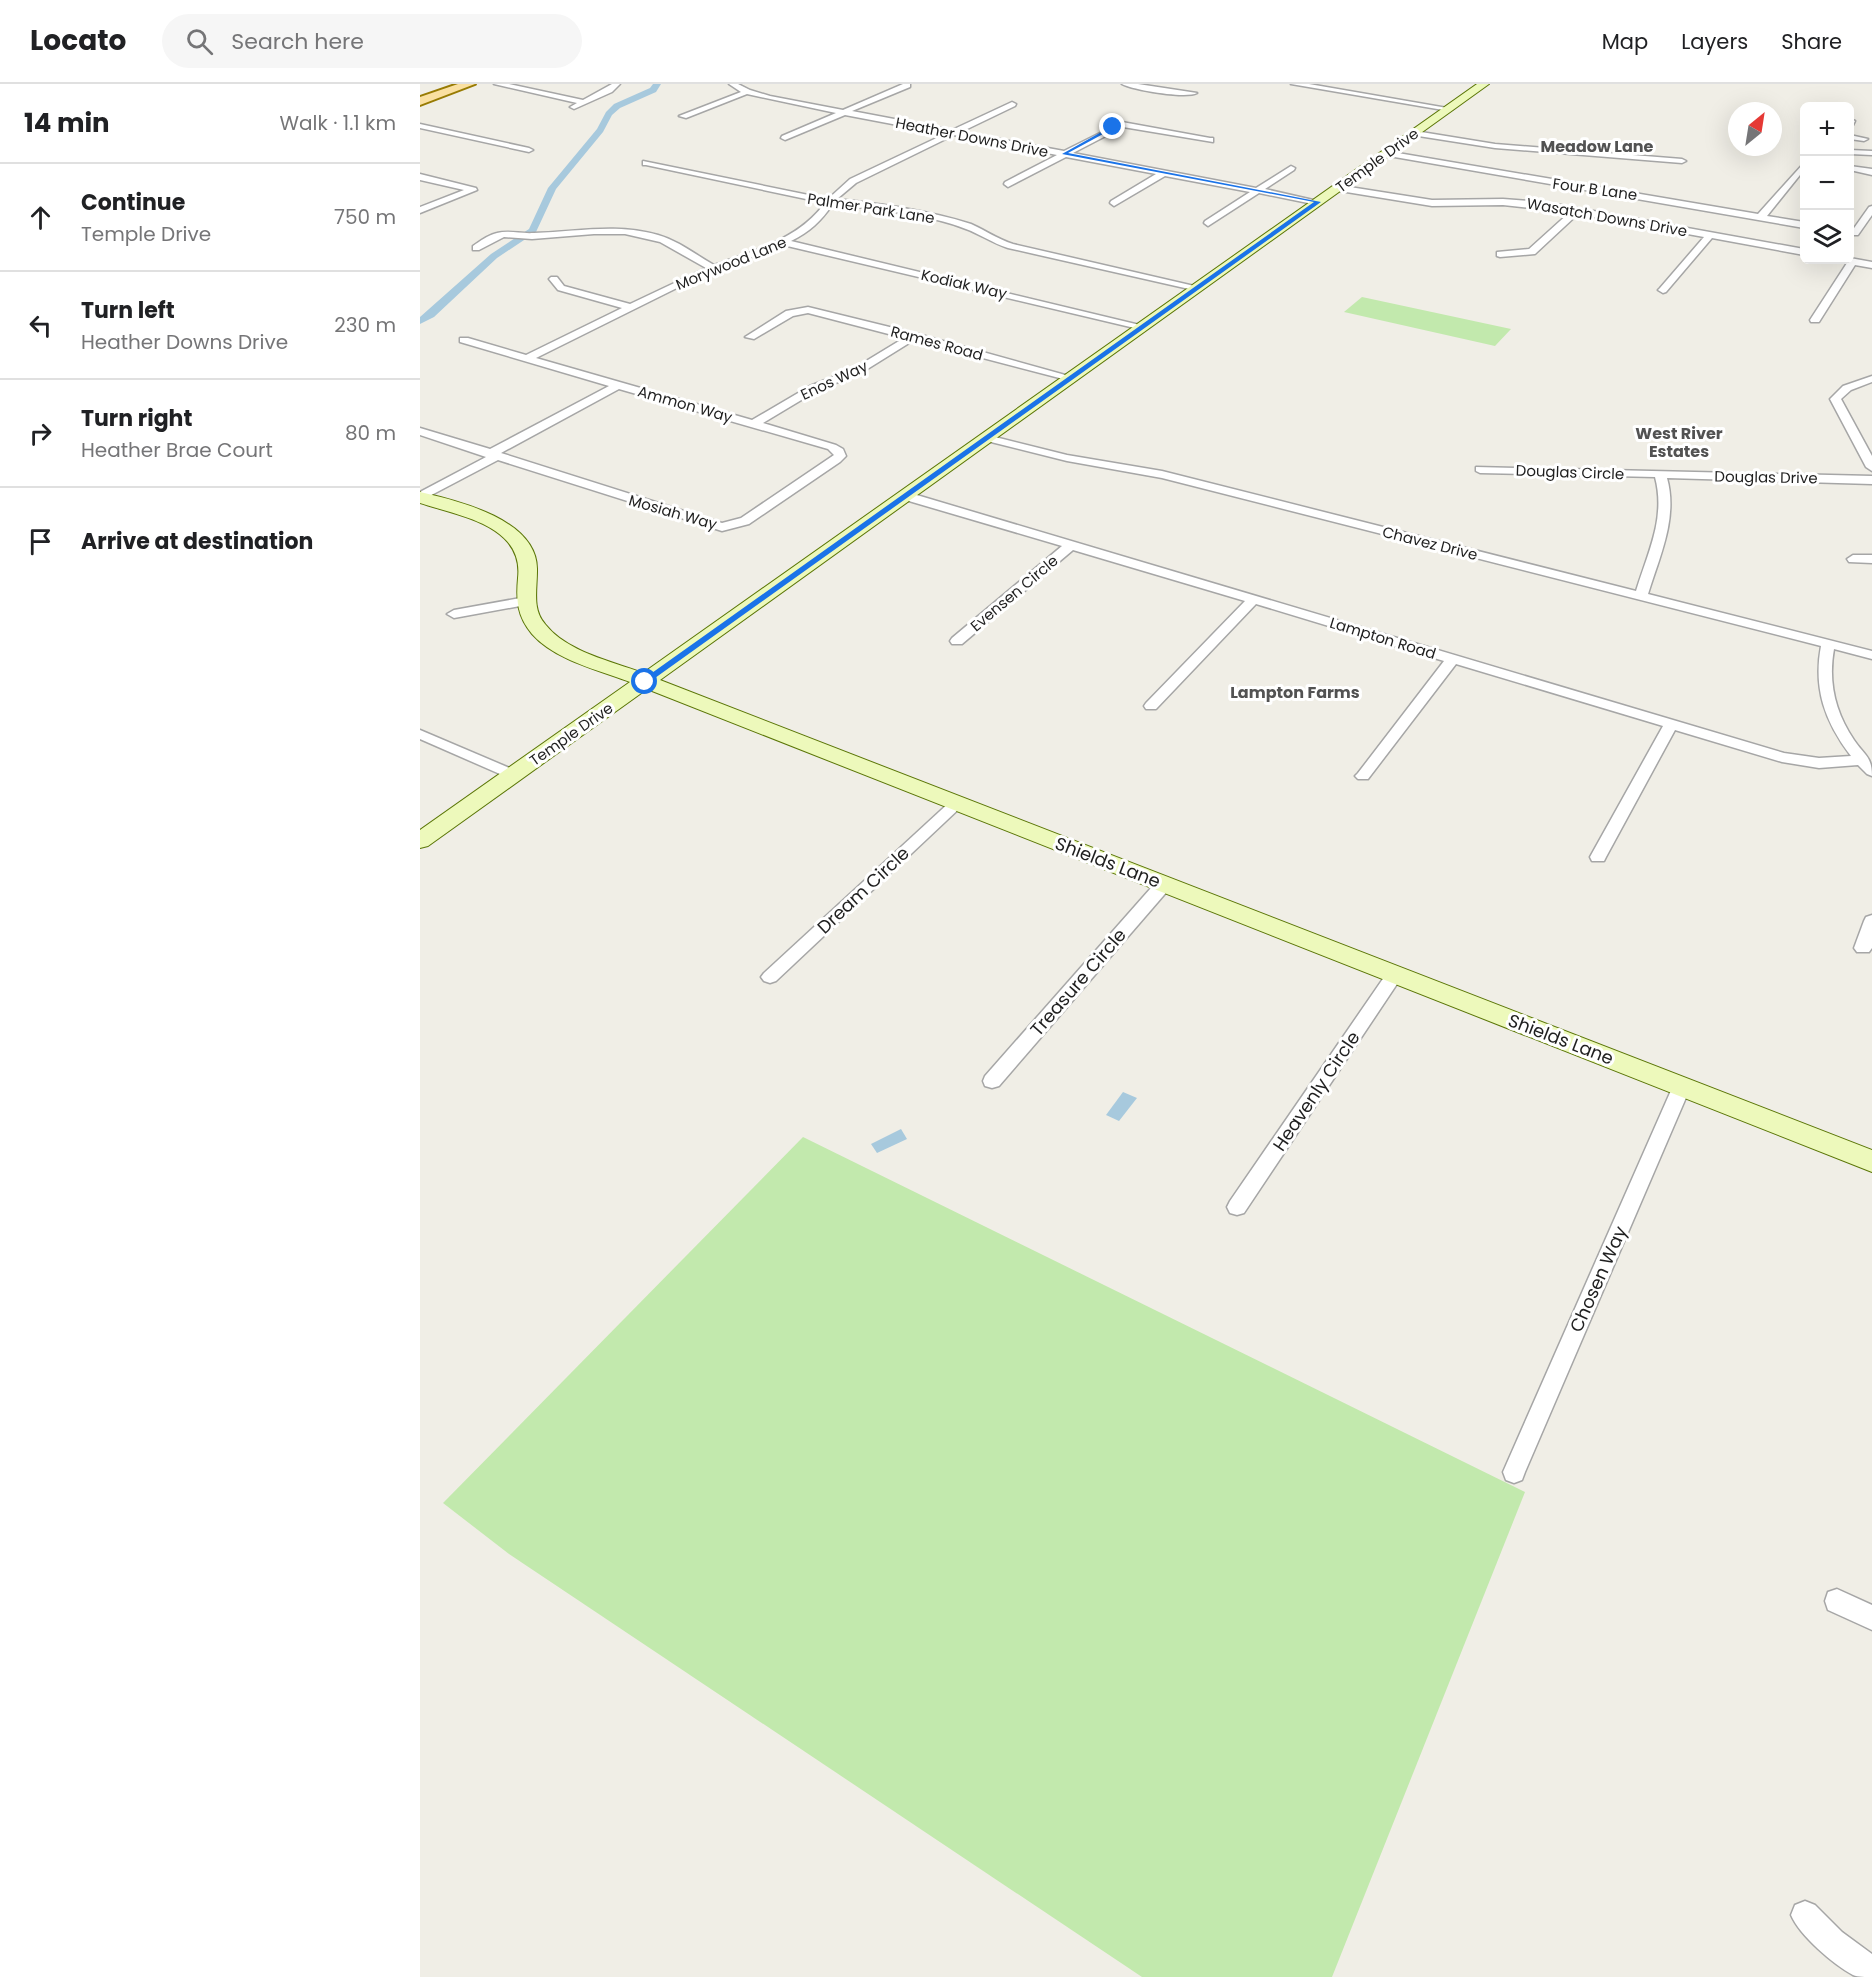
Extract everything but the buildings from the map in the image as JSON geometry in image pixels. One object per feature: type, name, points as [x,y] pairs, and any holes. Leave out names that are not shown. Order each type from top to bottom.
[{"type":"main road","points":[[420,101],[469,84]]},
{"type":"street","points":[[498,84],[584,102]]},
{"type":"street","points":[[569,111],[616,84]]},
{"type":"street","name":"Heather Downs Drive","points":[[733,84],[747,92],[843,112],[1318,202]]},
{"type":"street","points":[[1126,84],[1170,92],[1193,93]]},
{"type":"street","points":[[1295,84],[1449,109]]},
{"type":"street","name":"Temple Drive","points":[[420,841],[1484,84]]},
{"type":"street","points":[[784,138],[907,85]]},
{"type":"street","points":[[683,117],[747,92]]},
{"type":"street","name":"Morywood Lane","points":[[527,358],[712,268],[784,242],[813,225],[828,203],[853,181],[1012,104]]},
{"type":"street","points":[[1008,184],[1122,124],[1210,140]]},
{"type":"street","points":[[420,126],[529,150]]},
{"type":"street","points":[[1414,133],[1495,146],[1682,161]]},
{"type":"street","points":[[1854,138],[1864,139]]},
{"type":"street","points":[[1854,152],[1872,153]]},
{"type":"street","name":"Four B Lane","points":[[1386,153],[1800,224]]},
{"type":"street","name":"Palmer Park Lane","points":[[646,163],[828,203],[881,207],[949,221],[970,227],[992,240],[1011,246],[1197,288]]},
{"type":"street","points":[[1208,223],[1291,168]]},
{"type":"street","points":[[1854,169],[1872,172]]},
{"type":"street","points":[[1761,217],[1800,170]]},
{"type":"street","points":[[1114,203],[1166,172]]},
{"type":"street","points":[[420,177],[473,190],[420,210]]},
{"type":"street","name":"Wasatch Downs Drive","points":[[1337,188],[1412,201],[1445,204],[1516,202],[1800,251]]},
{"type":"street","points":[[1856,234],[1872,209]]},
{"type":"street","points":[[1500,255],[1532,252],[1576,211]]},
{"type":"street","points":[[476,248],[494,236],[525,236],[593,230],[635,232],[667,241],[712,268]]},
{"type":"street","points":[[1663,290],[1710,235]]},
{"type":"street","name":"Kodiak Way","points":[[784,242],[1143,327]]},
{"type":"street","points":[[1854,261],[1872,265]]},
{"type":"street","points":[[1815,320],[1846,264]]},
{"type":"street","points":[[554,279],[561,288],[631,307]]},
{"type":"street","name":"Rames Road","points":[[750,337],[790,313],[802,309],[915,336],[1071,378]]},
{"type":"street","name":"Enos Way","points":[[754,424],[814,388],[857,371],[915,336]]},
{"type":"street","name":"Ammon Way","points":[[465,340],[832,447],[840,453]]},
{"type":"street","points":[[1872,379],[1850,386],[1840,392],[1835,399],[1872,467]]},
{"type":"street","points":[[420,497],[489,454],[618,385]]},
{"type":"street","name":"Mosiah Way","points":[[420,431],[722,527],[745,521],[836,460],[840,453]]},
{"type":"street","name":"Chavez Drive","points":[[987,438],[1067,458],[1162,475],[1872,655]]},
{"type":"street","points":[[420,484],[489,454]]},
{"type":"street","name":"Douglas Circle","points":[[1480,469],[1660,474]]},
{"type":"street","points":[[1641,596],[1665,518],[1666,496],[1660,474]]},
{"type":"street","name":"Douglas Drive","points":[[1660,474],[1872,480]]},
{"type":"street","name":"Lampton Road","points":[[906,496],[1800,761],[1867,766]]},
{"type":"street","points":[[420,497],[488,521],[515,538],[525,551],[530,566],[526,601],[454,614]]},
{"type":"street","name":"Evensen Circle","points":[[957,641],[1071,545]]},
{"type":"street","points":[[1853,559],[1872,559]]},
{"type":"street","points":[[1151,706],[1254,599]]},
{"type":"street","name":"Shields Lane","points":[[526,601],[528,611],[537,627],[559,647],[1872,1161]]},
{"type":"street","points":[[1828,644],[1823,667],[1827,699],[1845,737],[1867,766]]},
{"type":"street","points":[[1363,776],[1453,659]]},
{"type":"street","points":[[1598,857],[1671,724]]},
{"type":"street","points":[[420,734],[514,775]]},
{"type":"street","name":"Dream Circle","points":[[770,977],[957,803]]},
{"type":"street","name":"Treasure Circle","points":[[992,1081],[1164,884]]},
{"type":"street","points":[[1863,948],[1872,921]]},
{"type":"street","name":"Heavenly Circle","points":[[1237,1208],[1395,974]]},
{"type":"street","name":"Chosen Way","points":[[1514,1472],[1682,1086]]},
{"type":"street","points":[[1837,1601],[1872,1618]]},
{"type":"street","points":[[1805,1915],[1832,1942],[1872,1972]]},
{"type":"green space","points":[[1362,297],[1511,329],[1495,346],[1344,312]]},
{"type":"green space","points":[[803,1137],[1525,1492],[1332,1977],[1142,1977],[509,1554],[443,1503]]},
{"type":"water","points":[[1123,1092],[1137,1098],[1119,1121],[1106,1115]]},
{"type":"water","points":[[901,1129],[907,1139],[877,1153],[871,1144]]},
{"type":"waterway","points":[[420,321],[430,315],[494,256],[533,230],[552,188],[600,130],[609,114],[617,106],[653,90],[657,84]]},
{"type":"district","name":"Meadow Lane","points":[[1597,146]]},
{"type":"district","name":"West River Estates","points":[[1679,442]]},
{"type":"district","name":"Lampton Farms","points":[[1295,692]]},
{"type":"route","points":[[645,682],[1318,202],[1064,154],[1113,127]]}]
